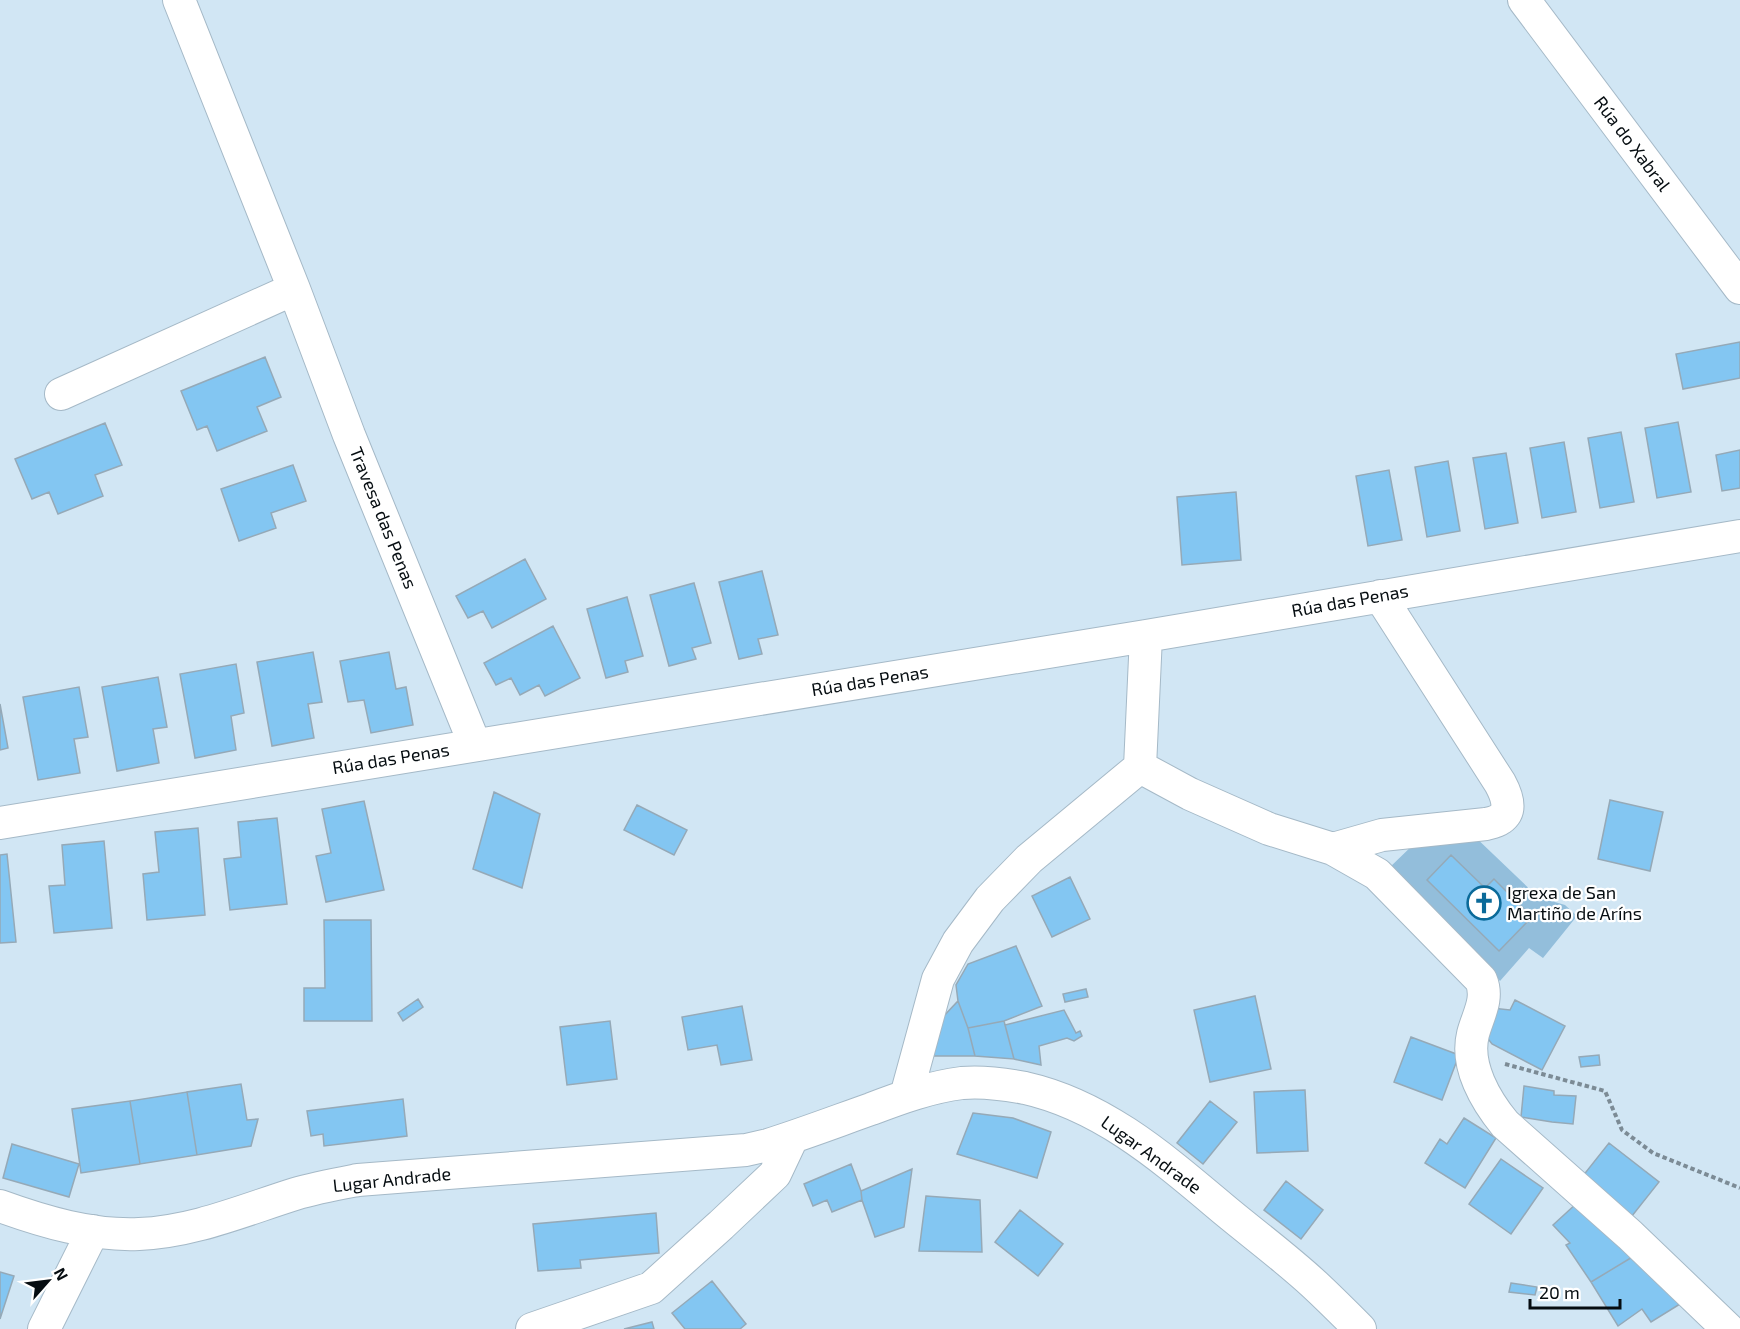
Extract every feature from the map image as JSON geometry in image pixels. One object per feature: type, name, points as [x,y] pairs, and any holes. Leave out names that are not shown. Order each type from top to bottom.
[{"type":"street","name":"Travesa das Penas","points":[[179,0],[294,289],[349,435],[475,745]]},
{"type":"street","name":"Rúa do Xabral","points":[[1524,0],[1740,288]]},
{"type":"street","points":[[61,394],[294,289]]},
{"type":"street","name":"Rúa das Penas","points":[[0,823],[1146,636],[1740,536]]},
{"type":"street","points":[[1333,849],[1382,835],[1486,824],[1501,819],[1507,810],[1507,797],[1500,783],[1380,596]]},
{"type":"street","points":[[906,1096],[938,979],[957,942],[990,899],[1029,859],[1140,767],[1146,636]]},
{"type":"street","points":[[1140,767],[1190,794],[1269,829],[1333,849],[1377,874],[1481,980],[1485,996],[1472,1036],[1472,1054],[1483,1091],[1492,1108],[1505,1124],[1630,1235],[1728,1329]]},
{"type":"street","name":"Lugar Andrade","points":[[0,1206],[51,1222],[93,1231],[141,1234],[231,1215],[297,1194],[358,1180],[746,1150],[792,1138],[906,1096],[938,1087],[963,1083],[987,1083],[1029,1089],[1070,1102],[1102,1117],[1134,1137],[1313,1284],[1360,1329]]},
{"type":"street","points":[[532,1329],[651,1288],[775,1174],[792,1138]]},
{"type":"street","points":[[44,1329],[93,1231]]},
{"type":"path","points":[[1472,1054],[1605,1091],[1622,1130],[1653,1153],[1740,1188]]},
{"type":"shaded area","points":[[1471,833],[1538,897],[1565,905],[1577,916],[1543,958],[1529,948],[1500,981],[1388,869],[1416,842]]},
{"type":"building","points":[[1740,342],[1740,378],[1683,389],[1676,354]]},
{"type":"building","points":[[265,357],[281,397],[257,407],[267,431],[217,451],[207,426],[197,430],[181,391]]},
{"type":"building","points":[[1678,422],[1691,492],[1657,498],[1645,428]]},
{"type":"building","points":[[105,423],[122,465],[95,475],[103,496],[58,514],[49,492],[32,499],[15,459]]},
{"type":"building","points":[[1621,432],[1634,502],[1600,508],[1588,438]]},
{"type":"building","points":[[1564,442],[1576,512],[1542,518],[1530,448]]},
{"type":"building","points":[[1740,450],[1740,488],[1722,491],[1716,455]]},
{"type":"building","points":[[1506,453],[1518,523],[1485,529],[1473,458]]},
{"type":"building","points":[[1448,461],[1460,531],[1427,537],[1415,467]]},
{"type":"building","points":[[293,465],[306,501],[271,513],[276,528],[239,541],[221,489]]},
{"type":"building","points":[[1389,470],[1402,540],[1368,546],[1356,476]]},
{"type":"building","points":[[1236,492],[1241,560],[1182,565],[1177,497]]},
{"type":"building","points":[[525,559],[546,599],[492,628],[483,611],[468,618],[456,596]]},
{"type":"building","points":[[762,571],[778,635],[758,639],[762,654],[739,659],[719,582]]},
{"type":"building","points":[[694,583],[711,643],[692,648],[696,659],[669,666],[650,595]]},
{"type":"building","points":[[627,597],[643,656],[625,661],[628,672],[606,678],[587,609]]},
{"type":"building","points":[[553,626],[580,678],[545,696],[539,685],[520,695],[511,678],[496,685],[484,663]]},
{"type":"building","points":[[313,652],[322,702],[308,704],[314,738],[272,746],[257,662]]},
{"type":"building","points":[[389,652],[396,689],[406,687],[413,725],[371,733],[364,700],[348,702],[340,661]]},
{"type":"building","points":[[236,664],[244,713],[231,716],[236,750],[195,758],[180,674]]},
{"type":"building","points":[[158,677],[167,727],[153,729],[159,763],[117,771],[102,687]]},
{"type":"building","points":[[79,687],[88,737],[74,739],[80,773],[38,780],[23,697]]},
{"type":"building","points":[[0,704],[8,748],[0,750]]},
{"type":"building","points":[[494,792],[540,814],[522,888],[473,869]]},
{"type":"building","points":[[1610,800],[1663,812],[1650,871],[1598,859]]},
{"type":"building","points":[[364,801],[384,890],[326,902],[316,856],[331,853],[322,809]]},
{"type":"building","points":[[637,805],[687,830],[674,855],[624,830]]},
{"type":"building","points":[[277,818],[287,904],[230,910],[224,859],[241,857],[238,822]]},
{"type":"building","points":[[198,828],[205,915],[147,920],[143,874],[159,872],[155,832]]},
{"type":"building","points":[[104,841],[112,928],[54,933],[49,886],[65,885],[62,845]]},
{"type":"building","points":[[7,854],[16,942],[0,943],[0,855]]},
{"type":"building","name":"Igrexa de San Martiño de Aríns","points":[[1451,855],[1485,888],[1494,879],[1532,917],[1499,951],[1427,880]]},
{"type":"building","points":[[1070,877],[1090,919],[1052,937],[1032,896]]},
{"type":"building","points":[[324,920],[371,920],[372,1021],[304,1021],[304,988],[325,988]]},
{"type":"building","points":[[1016,946],[1042,1006],[1004,1021],[968,1028],[958,1001],[956,985],[968,964]]},
{"type":"building","points":[[1086,989],[1088,997],[1065,1002],[1063,994]]},
{"type":"building","points":[[1255,996],[1271,1069],[1210,1082],[1194,1010]]},
{"type":"building","points":[[418,999],[423,1007],[403,1021],[398,1013]]},
{"type":"building","points":[[1515,1000],[1565,1026],[1542,1070],[1492,1044],[1482,1031],[1492,1008],[1510,1010]]},
{"type":"building","points":[[958,1001],[975,1056],[932,1056],[942,1018]]},
{"type":"building","points":[[742,1006],[752,1060],[721,1065],[717,1045],[688,1050],[682,1017]]},
{"type":"building","points":[[1064,1010],[1076,1033],[1080,1031],[1082,1036],[1074,1041],[1067,1038],[1039,1046],[1041,1065],[1014,1059],[1005,1025]]},
{"type":"building","points":[[610,1021],[617,1079],[567,1085],[560,1027]]},
{"type":"building","points":[[1004,1021],[1014,1059],[975,1056],[968,1028]]},
{"type":"building","points":[[1411,1037],[1459,1055],[1442,1100],[1394,1082]]},
{"type":"building","points":[[1599,1055],[1600,1065],[1581,1067],[1579,1057]]},
{"type":"building","points":[[241,1084],[247,1120],[258,1119],[251,1146],[197,1155],[187,1092]]},
{"type":"building","points":[[1524,1086],[1554,1091],[1554,1095],[1576,1096],[1573,1124],[1521,1117]]},
{"type":"building","points":[[1305,1090],[1308,1151],[1257,1153],[1254,1092]]},
{"type":"building","points":[[187,1092],[197,1155],[140,1164],[130,1101]]},
{"type":"building","points":[[403,1099],[407,1136],[324,1146],[323,1134],[311,1136],[307,1111]]},
{"type":"building","points":[[130,1101],[140,1164],[81,1173],[72,1109]]},
{"type":"building","points":[[1210,1101],[1237,1122],[1203,1164],[1177,1143]]},
{"type":"building","points":[[973,1113],[1013,1118],[1051,1132],[1037,1178],[957,1154]]},
{"type":"building","points":[[1464,1118],[1496,1138],[1465,1188],[1425,1163],[1440,1139],[1447,1144]]},
{"type":"building","points":[[1609,1143],[1659,1182],[1628,1221],[1578,1182]]},
{"type":"building","points":[[12,1144],[79,1164],[69,1197],[3,1178]]},
{"type":"building","points":[[1501,1159],[1543,1188],[1511,1234],[1469,1204]]},
{"type":"building","points":[[851,1164],[862,1200],[832,1212],[827,1200],[813,1206],[804,1184]]},
{"type":"building","points":[[912,1169],[904,1227],[875,1237],[861,1191]]},
{"type":"building","points":[[1286,1181],[1323,1210],[1301,1239],[1264,1210]]},
{"type":"building","points":[[926,1196],[980,1200],[982,1252],[919,1251]]},
{"type":"building","points":[[1577,1203],[1634,1256],[1591,1282],[1566,1245],[1570,1243],[1553,1225]]},
{"type":"building","points":[[1020,1210],[1063,1244],[1038,1276],[995,1242]]},
{"type":"building","points":[[656,1213],[659,1253],[580,1260],[581,1268],[538,1271],[533,1224]]},
{"type":"building","points":[[1634,1256],[1680,1304],[1651,1322],[1642,1309],[1618,1326],[1591,1282]]},
{"type":"building","points":[[0,1272],[14,1276],[0,1319]]},
{"type":"building","points":[[712,1281],[746,1324],[740,1329],[685,1329],[672,1313]]},
{"type":"building","points":[[1511,1283],[1537,1287],[1535,1295],[1509,1292]]},
{"type":"building","points":[[652,1322],[654,1329],[624,1329]]},
{"type":"place","name":"Igrexa de San Martiño de Aríns","points":[[1484,903]]}]
